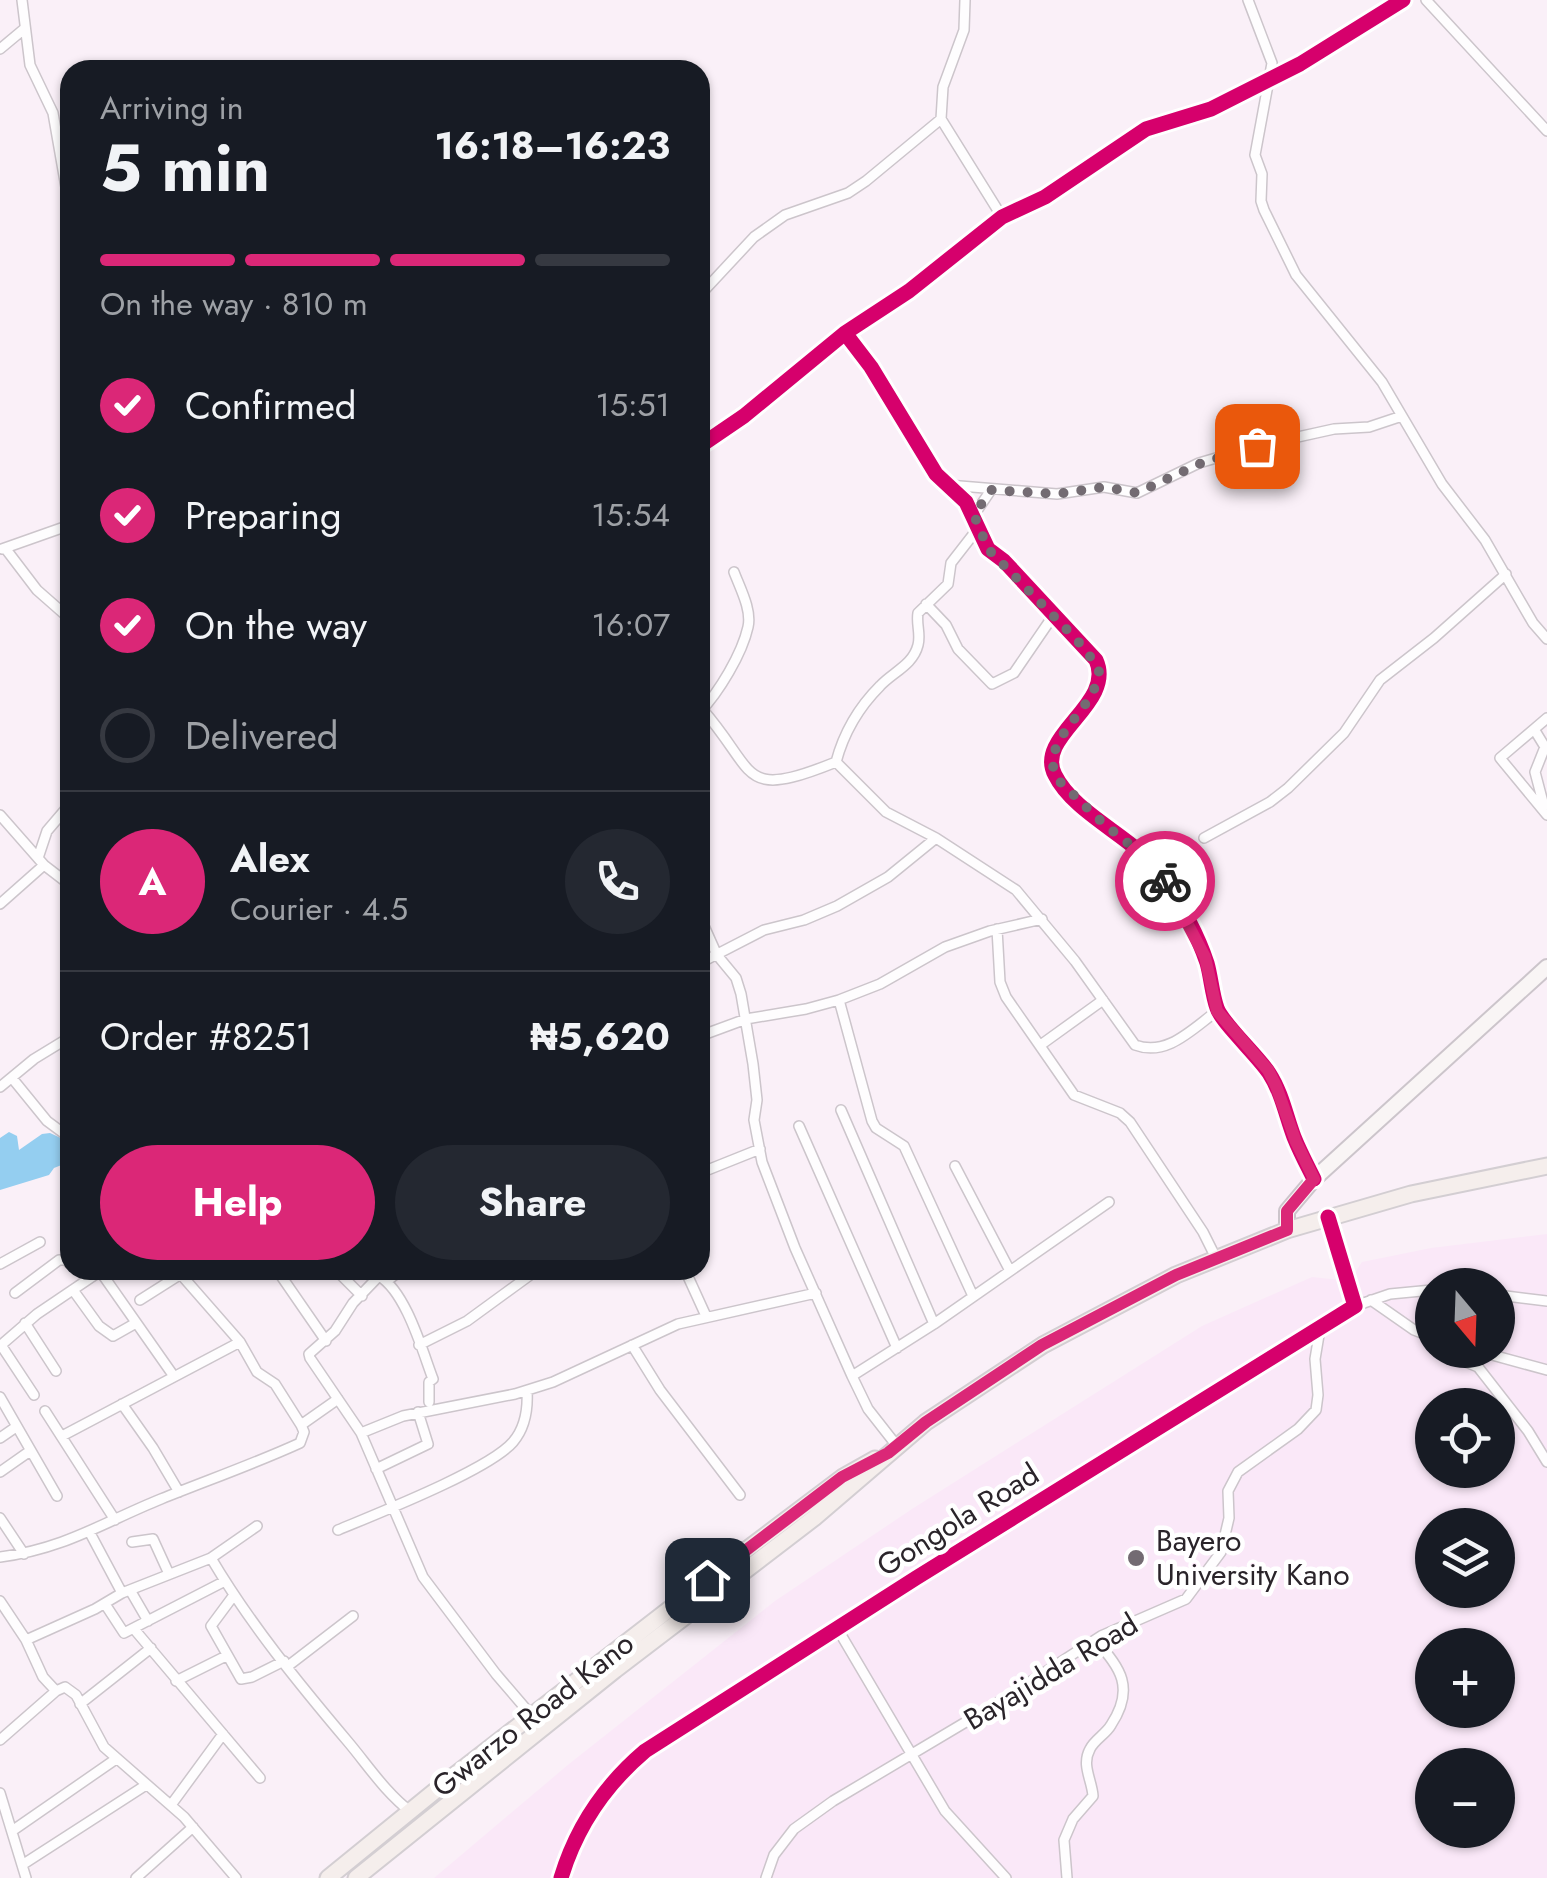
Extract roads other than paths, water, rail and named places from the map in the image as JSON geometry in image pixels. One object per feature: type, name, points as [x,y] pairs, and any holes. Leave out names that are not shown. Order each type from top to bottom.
[{"type":"main road","points":[[356,1878],[614,1670],[814,1518],[926,1422],[1042,1345],[1123,1301],[1287,1230],[1411,1194],[1547,1166]]},
{"type":"main road","name":"Gwarzo Road Kano","points":[[328,1878],[842,1477],[892,1450]]},
{"type":"street","points":[[22,0],[30,66],[52,113],[60,156]]},
{"type":"street","points":[[964,0],[964,30],[947,73],[941,119],[1002,217]]},
{"type":"street","points":[[1248,0],[1272,63],[1254,155],[1262,174],[1264,210],[1296,275],[1382,382],[1442,484],[1485,540],[1533,623],[1547,639]]},
{"type":"street","points":[[710,439],[771,395],[845,333],[910,291],[1002,217],[1055,191],[1146,129],[1211,108],[1286,71],[1403,0]]},
{"type":"street","points":[[1426,0],[1547,131]]},
{"type":"street","points":[[0,49],[24,29]]},
{"type":"street","points":[[1272,63],[1286,71]]},
{"type":"street","points":[[710,285],[762,230],[784,215],[848,193],[941,119]]},
{"type":"street","points":[[845,333],[946,484],[966,502],[988,549],[1096,660],[1099,668],[1093,697],[1068,725],[1053,757],[1052,769],[1056,778],[1158,870],[1205,957],[1217,1011],[1268,1070],[1314,1179]]},
{"type":"street","points":[[946,484],[1057,494],[1104,487],[1137,493],[1186,468],[1244,450],[1334,429],[1369,427],[1402,416]]},
{"type":"street","points":[[974,515],[991,490]]},
{"type":"street","points":[[836,762],[849,725],[862,706],[910,661],[918,646],[918,613],[948,584],[951,563],[979,527]]},
{"type":"street","points":[[60,529],[3,549],[37,590],[60,610]]},
{"type":"street","points":[[710,699],[728,674],[748,626],[748,613],[734,572]]},
{"type":"street","points":[[1204,838],[1270,802],[1298,779],[1344,733],[1380,680],[1506,574]]},
{"type":"street","points":[[926,604],[946,625],[958,649],[992,684],[1014,673],[1053,616]]},
{"type":"street","points":[[1547,718],[1500,760],[1547,814]]},
{"type":"street","points":[[710,723],[758,780],[794,777],[836,762]]},
{"type":"street","points":[[1534,729],[1545,747],[1536,772],[1547,814]]},
{"type":"street","points":[[836,762],[886,812],[936,838],[1016,890],[1042,919],[1130,1040],[1146,1049],[1169,1046],[1217,1011]]},
{"type":"street","points":[[0,815],[41,862],[60,877]]},
{"type":"street","points":[[0,904],[41,862],[46,831],[60,815]]},
{"type":"street","points":[[710,958],[764,930],[837,906],[888,877],[936,838]]},
{"type":"street","points":[[710,1032],[746,1019],[839,1000],[880,984],[928,954],[996,929],[1042,919]]},
{"type":"street","points":[[996,929],[1000,982],[1006,997],[1074,1095],[1130,1122],[1216,1258]]},
{"type":"street","points":[[710,939],[736,978],[757,1100],[754,1120],[776,1200],[852,1376],[892,1450]]},
{"type":"street","points":[[1287,1230],[1287,1211],[1314,1179],[1547,967]]},
{"type":"street","points":[[839,1000],[872,1121],[876,1128],[904,1146],[972,1296]]},
{"type":"street","points":[[1042,1044],[1103,1000]]},
{"type":"street","points":[[0,1087],[60,1043]]},
{"type":"street","points":[[12,1078],[47,1122],[60,1131]]},
{"type":"street","points":[[841,1110],[934,1324]]},
{"type":"street","points":[[799,1126],[897,1348]]},
{"type":"street","points":[[710,1169],[760,1150]]},
{"type":"street","points":[[954,1166],[1008,1269]]},
{"type":"street","points":[[852,1376],[1109,1202]]},
{"type":"street","points":[[1328,1217],[1355,1306]]},
{"type":"street","points":[[0,1264],[40,1242]]},
{"type":"street","points":[[15,1293],[60,1260]]},
{"type":"street","points":[[34,1395],[2,1342],[86,1280]]},
{"type":"street","points":[[107,1280],[173,1376]]},
{"type":"street","points":[[140,1300],[168,1280]]},
{"type":"street","points":[[0,1557],[24,1554],[90,1533],[178,1492],[300,1443],[304,1432],[275,1384],[258,1372],[240,1342],[186,1280]]},
{"type":"street","points":[[284,1280],[326,1341]]},
{"type":"street","points":[[346,1280],[362,1296]]},
{"type":"street","points":[[376,1280],[326,1341],[309,1354],[362,1434],[430,1589],[532,1716]]},
{"type":"street","points":[[384,1280],[404,1308],[433,1379],[429,1382],[430,1402]]},
{"type":"street","points":[[419,1345],[467,1321],[522,1280]]},
{"type":"street","points":[[690,1280],[706,1316]]},
{"type":"street","points":[[73,1290],[113,1336],[136,1324]]},
{"type":"street","name":"Gongola Road","points":[[562,1878],[582,1828],[611,1783],[670,1733],[1355,1306],[1415,1290]]},
{"type":"street","points":[[362,1434],[418,1412],[526,1390],[678,1324],[816,1293]]},
{"type":"street","points":[[1515,1297],[1547,1301]]},
{"type":"street","points":[[1371,1300],[1414,1330]]},
{"type":"street","points":[[25,1323],[56,1371]]},
{"type":"street","name":"Bayajidda Road","points":[[766,1878],[774,1855],[794,1828],[909,1752],[991,1707],[1096,1640],[1124,1624],[1178,1604],[1221,1552],[1229,1518],[1228,1491],[1238,1472],[1298,1429],[1316,1410],[1314,1359],[1320,1329]]},
{"type":"street","points":[[62,1436],[240,1342]]},
{"type":"street","points":[[632,1345],[660,1390],[740,1496]]},
{"type":"street","points":[[1515,1361],[1547,1370]]},
{"type":"street","points":[[1479,1368],[1528,1430],[1547,1462]]},
{"type":"street","points":[[338,1530],[392,1508],[504,1451],[524,1426],[526,1390]]},
{"type":"street","points":[[0,1397],[57,1496]]},
{"type":"street","points":[[301,1425],[338,1399]]},
{"type":"street","points":[[122,1404],[178,1492]]},
{"type":"street","points":[[46,1411],[115,1520]]},
{"type":"street","points":[[376,1470],[428,1444],[418,1412]]},
{"type":"street","points":[[0,1438],[16,1428]]},
{"type":"street","points":[[0,1472],[30,1451]]},
{"type":"street","points":[[0,1518],[24,1554]]},
{"type":"street","points":[[26,1640],[126,1591],[211,1558],[257,1526]]},
{"type":"street","points":[[90,1533],[148,1622]]},
{"type":"street","points":[[132,1542],[153,1539],[170,1574]]},
{"type":"street","points":[[211,1558],[286,1663],[394,1799],[411,1812]]},
{"type":"street","points":[[105,1604],[122,1632],[224,1581]]},
{"type":"street","points":[[234,1595],[211,1626],[240,1679],[286,1663],[352,1616]]},
{"type":"street","points":[[0,1601],[26,1640],[43,1676],[56,1690]]},
{"type":"street","points":[[837,1628],[944,1812],[1006,1878]]},
{"type":"street","points":[[134,1629],[260,1778]]},
{"type":"street","points":[[1067,1878],[1064,1840],[1073,1818],[1093,1796],[1086,1773],[1089,1750],[1112,1723],[1124,1690],[1117,1663],[1096,1640]]},
{"type":"street","points":[[80,1704],[150,1648]]},
{"type":"street","points":[[176,1681],[226,1656]]},
{"type":"street","points":[[0,1740],[56,1690],[65,1687],[76,1695],[104,1746],[171,1806],[236,1878]]},
{"type":"street","points":[[171,1806],[223,1734]]},
{"type":"street","points":[[12,1832],[116,1759]]},
{"type":"street","points":[[22,1865],[146,1784]]},
{"type":"street","points":[[0,1792],[26,1878]]},
{"type":"street","points":[[136,1878],[193,1828]]},
{"type":"water","points":[[9,1132],[17,1136],[19,1150],[50,1133],[60,1138],[60,1166],[49,1175],[0,1190],[0,1138]]},
{"type":"place","name":"Bayero University Kano","points":[[1136,1558]]}]
